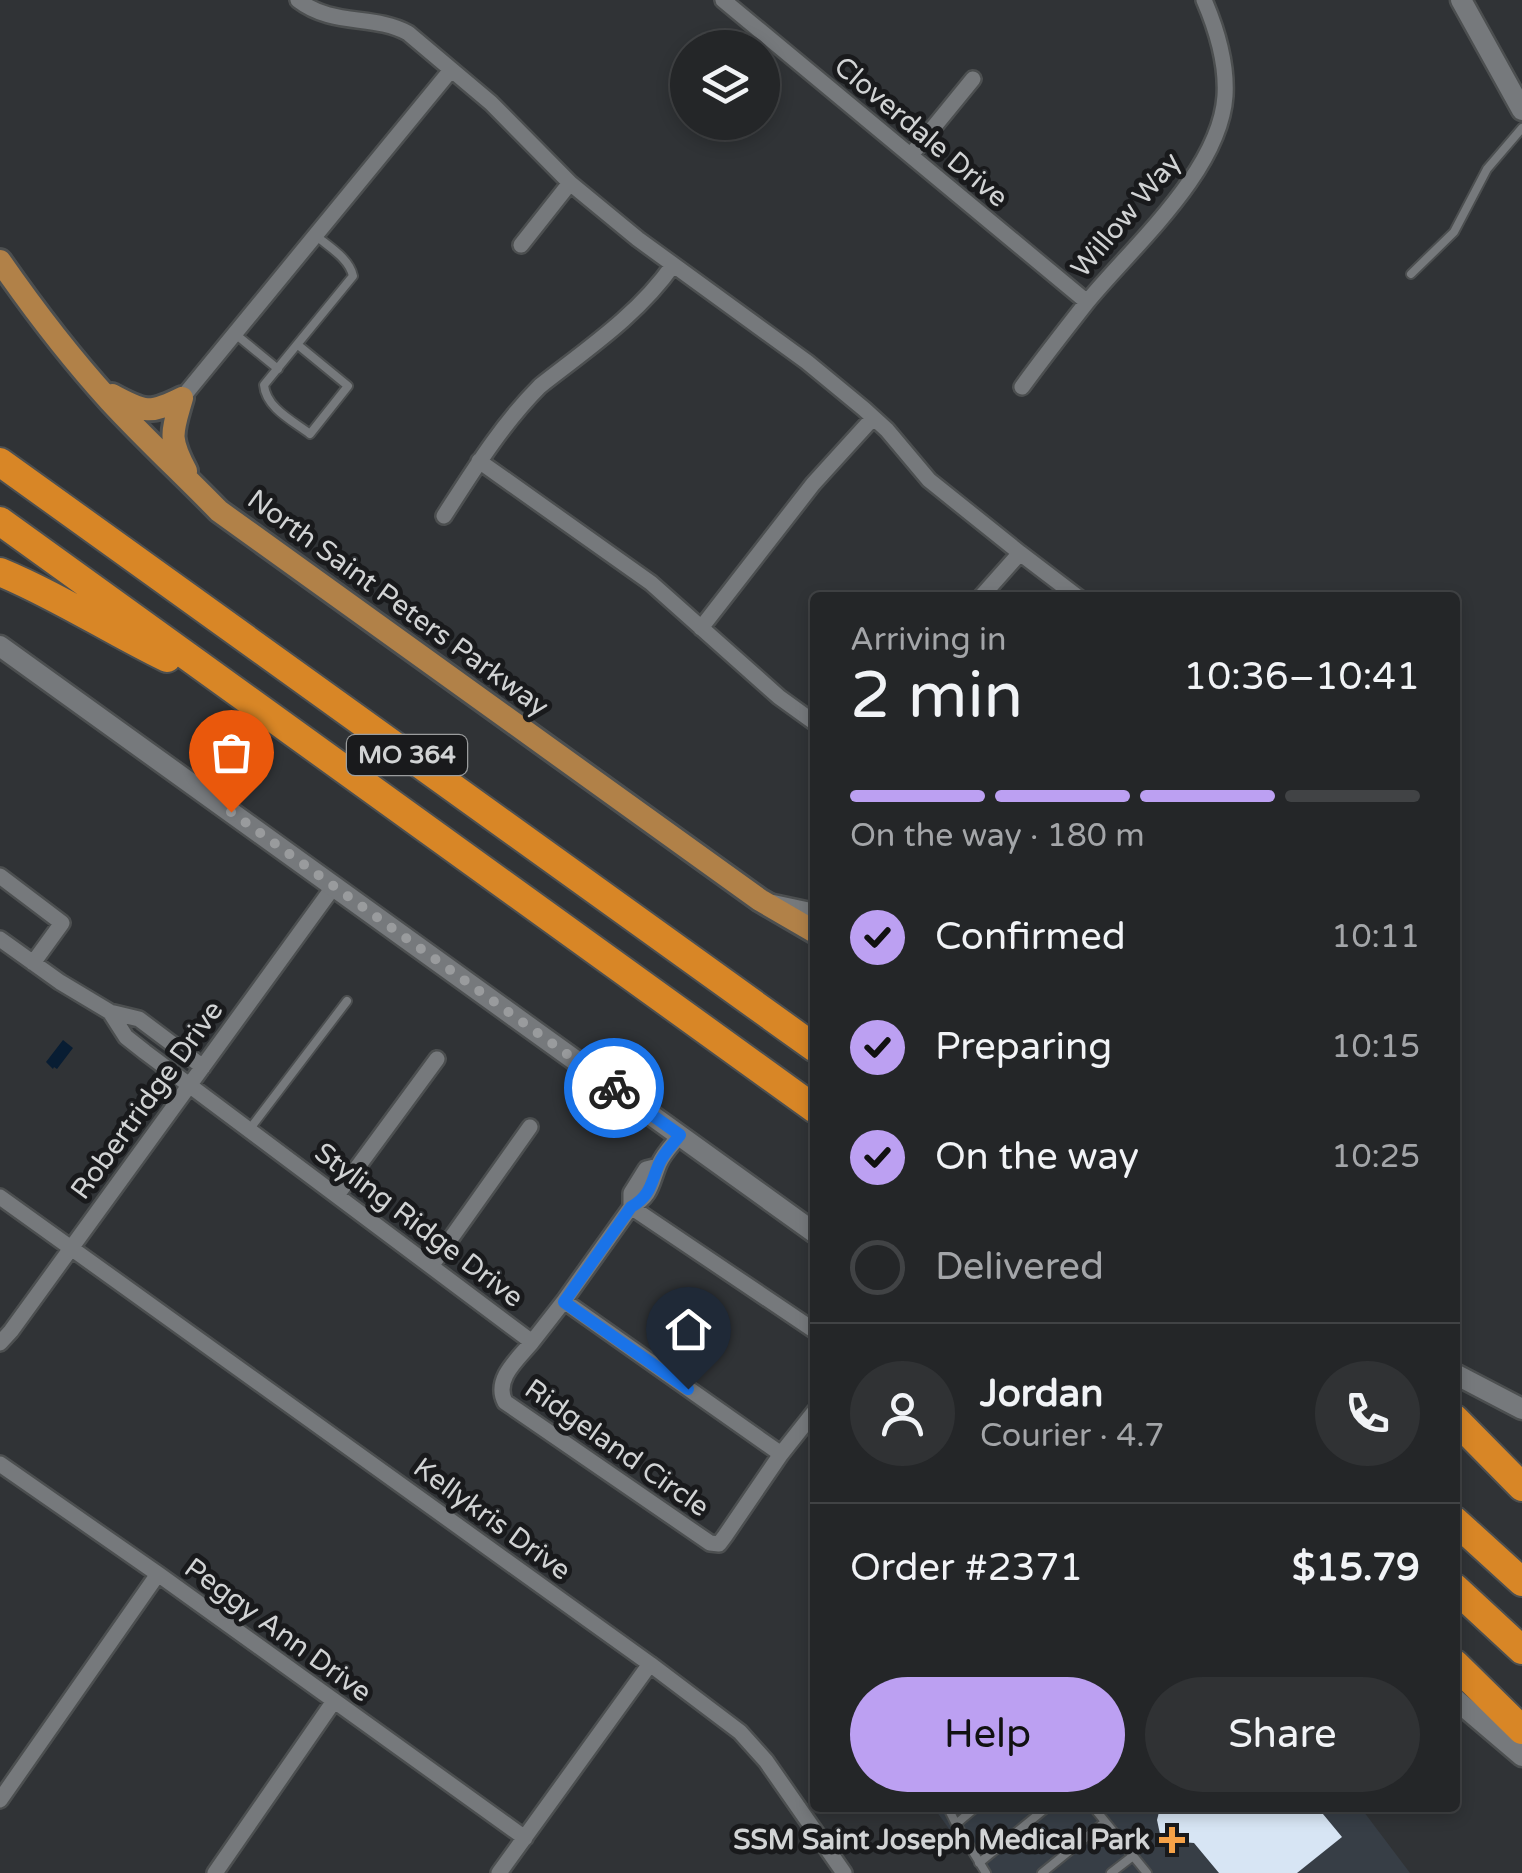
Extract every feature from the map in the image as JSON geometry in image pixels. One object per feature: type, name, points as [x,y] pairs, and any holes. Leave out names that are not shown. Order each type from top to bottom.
[{"type":"highway","name":"MO 364","points":[[0,462],[810,1044]]},
{"type":"highway","name":"MO 364","points":[[0,520],[810,1105]]},
{"type":"highway","points":[[0,572],[122,637],[231,688]]},
{"type":"highway","points":[[1460,1424],[1522,1487]]},
{"type":"highway","points":[[1460,1526],[1522,1582]]},
{"type":"highway","points":[[1460,1593],[1522,1650]]},
{"type":"highway","points":[[1460,1669],[1522,1730]]},
{"type":"main road","points":[[1461,0],[1522,110]]},
{"type":"main road","name":"North Saint Peters Parkway","points":[[0,261],[95,384],[219,511],[760,900],[810,929]]},
{"type":"main road","points":[[95,384],[114,397],[157,411],[182,398]]},
{"type":"main road","points":[[182,398],[173,446],[192,483]]},
{"type":"main road","points":[[0,646],[810,1229]]},
{"type":"main road","points":[[773,906],[810,913]]},
{"type":"main road","points":[[1460,1377],[1522,1409]]},
{"type":"main road","points":[[1460,1703],[1522,1756]]},
{"type":"street","points":[[298,0],[321,6],[336,18],[393,25],[408,34],[491,103],[570,183],[638,240],[807,362],[887,430],[929,480],[1071,592]]},
{"type":"street","name":"Cloverdale Drive","points":[[723,0],[1087,302]]},
{"type":"street","name":"Willow Way","points":[[1022,386],[1203,162],[1225,97],[1216,29],[1204,0]]},
{"type":"street","points":[[182,398],[451,70]]},
{"type":"street","points":[[911,156],[973,79]]},
{"type":"street","points":[[521,244],[570,183]]},
{"type":"street","points":[[444,516],[525,401],[637,308],[673,265]]},
{"type":"street","points":[[701,628],[813,484],[873,418]]},
{"type":"street","points":[[480,461],[652,583],[780,698],[810,719]]},
{"type":"street","points":[[985,592],[1020,554]]},
{"type":"street","points":[[0,876],[62,922],[33,963]]},
{"type":"street","name":"Robertridge Drive","points":[[0,1343],[334,886]]},
{"type":"street","points":[[0,938],[110,1012],[139,1019],[203,1067]]},
{"type":"street","name":"Styling Ridge Drive","points":[[110,1012],[126,1038],[532,1342],[631,1207],[641,1202],[657,1177],[658,1166],[680,1135]]},
{"type":"street","points":[[337,1195],[437,1060]]},
{"type":"street","points":[[432,1265],[530,1127]]},
{"type":"street","name":"Kellykris Drive","points":[[0,1197],[740,1732],[766,1761],[844,1873]]},
{"type":"street","points":[[631,1207],[810,1328]]},
{"type":"street","points":[[564,1302],[781,1454]]},
{"type":"street","name":"Ridgeland Circle","points":[[532,1342],[501,1385],[505,1402],[710,1543],[719,1544],[810,1417]]},
{"type":"street","name":"Peggy Ann Drive","points":[[0,1464],[525,1838]]},
{"type":"street","points":[[0,1800],[158,1574]]},
{"type":"street","points":[[499,1873],[650,1664]]},
{"type":"street","points":[[215,1873],[334,1701]]},
{"type":"lane","points":[[1411,274],[1454,232],[1487,169],[1522,128]]},
{"type":"lane","points":[[298,345],[348,386],[310,434],[270,403],[264,385],[353,276],[346,262],[315,235]]},
{"type":"lane","points":[[234,333],[278,369]]},
{"type":"lane","points":[[249,1130],[347,1001]]},
{"type":"lane","points":[[950,1812],[986,1873]]},
{"type":"lane","points":[[956,1824],[970,1812]]},
{"type":"lane","points":[[979,1863],[1041,1812]]},
{"type":"lane","points":[[1097,1812],[1147,1873]]},
{"type":"lane","points":[[1042,1873],[1105,1822]]},
{"type":"lane","points":[[1111,1873],[1133,1856]]},
{"type":"shaded area","name":"SSM Saint Joseph Medical Park","points":[[937,1812],[1364,1812],[1410,1873],[981,1873]]},
{"type":"water","points":[[63,1040],[73,1048],[53,1069],[46,1062]]},
{"type":"building","points":[[1159,1812],[1321,1812],[1342,1837],[1297,1873],[1219,1873],[1194,1843],[1169,1841],[1160,1834]]},
{"type":"way so far","points":[[231,812],[614,1088]]},
{"type":"place","name":"SSM Saint Joseph Medical Park","points":[[1172,1840]]},
{"type":"route","points":[[614,1088],[680,1135],[658,1166],[657,1177],[641,1202],[631,1207],[564,1302],[688,1389]]}]
